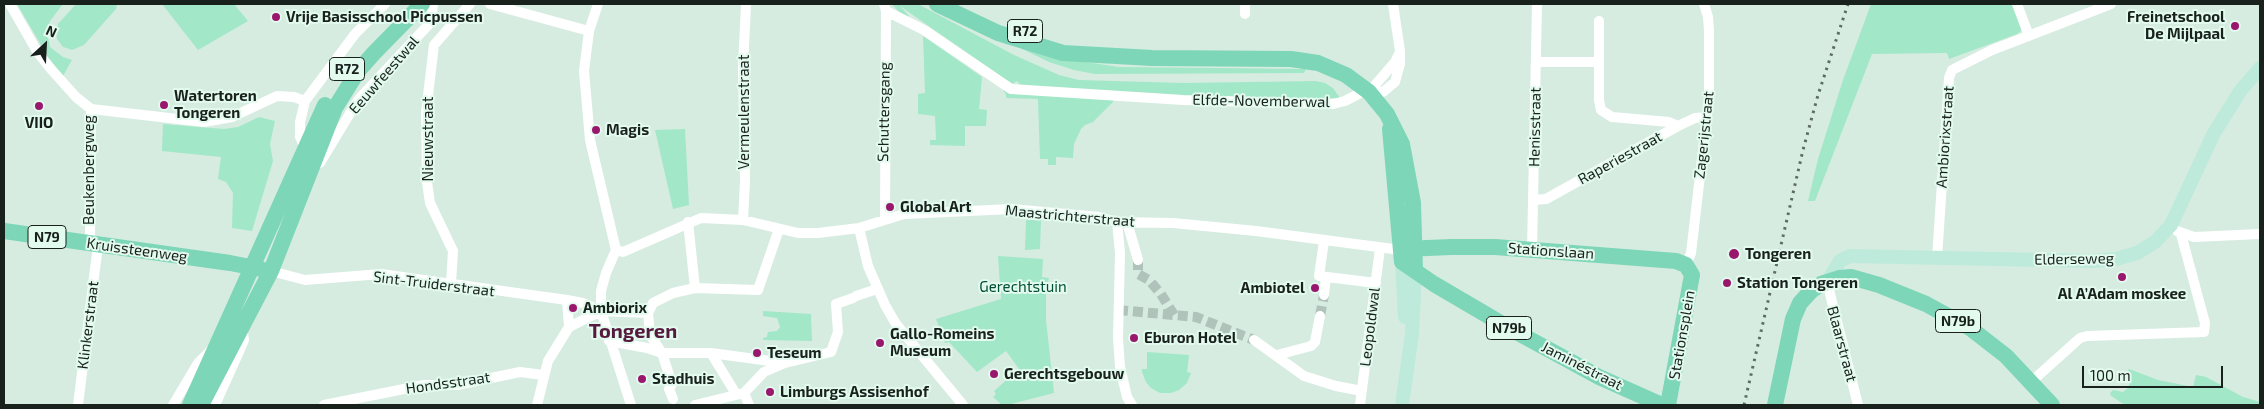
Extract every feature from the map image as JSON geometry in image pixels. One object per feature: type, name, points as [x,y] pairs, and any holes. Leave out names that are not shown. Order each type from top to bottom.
[{"type":"main road","name":"Eeuwfeestwal","points":[[252,267],[332,91],[356,58],[409,4]]},
{"type":"main road","name":"Eeuwfeestwal","points":[[270,271],[335,108],[358,71],[422,4]]},
{"type":"main road","name":"R72","points":[[937,4],[998,33],[1063,53],[1152,58],[1290,59],[1318,63],[1336,69],[1354,79],[1369,92],[1390,119],[1402,144],[1413,203],[1408,258]]},
{"type":"main road","name":"R72","points":[[961,4],[1021,30],[1091,54]]},
{"type":"main road","name":"Elderseweg","points":[[1827,282],[1837,264],[1845,257],[2093,261],[2116,260],[2146,248],[2176,229],[2222,118],[2241,90],[2260,68]]},
{"type":"main road","points":[[1390,119],[1408,258]]},
{"type":"main road","points":[[1413,203],[1418,223],[1424,233],[1438,243],[1451,247]]},
{"type":"main road","name":"Kruissteenweg","points":[[4,231],[270,271]]},
{"type":"main road","name":"Stationslaan","points":[[1408,258],[1451,247],[1532,250],[1676,261],[1686,265]]},
{"type":"main road","name":"Jaminéstraat","points":[[1408,258],[1434,284],[1599,377],[1662,405]]},
{"type":"main road","name":"Leopoldwal","points":[[1402,405],[1414,299],[1408,258]]},
{"type":"main road","name":"Leopoldwal","points":[[1408,258],[1405,332],[1408,350]]},
{"type":"main road","name":"Stationsplein","points":[[1668,405],[1692,275],[1686,265]]},
{"type":"main road","name":"R72","points":[[190,405],[252,267]]},
{"type":"main road","name":"R72","points":[[201,405],[270,271]]},
{"type":"main road","name":"N79b","points":[[1775,405],[1796,310],[1811,291],[1827,282],[1840,278],[1863,280],[1942,312],[1984,338],[2006,356],[2052,405]]},
{"type":"main road","points":[[1414,299],[1425,286],[1434,284]]},
{"type":"street","name":"Beukenbergweg","points":[[10,4],[38,53],[76,97],[91,109],[94,244]]},
{"type":"street","points":[[305,148],[300,137],[300,122],[305,101],[355,34],[385,4]]},
{"type":"street","name":"Eeuwfeestwal","points":[[311,168],[320,164],[358,100],[431,22],[433,4]]},
{"type":"street","name":"Nieuwstraat","points":[[451,283],[453,251],[430,203],[427,182],[426,112],[434,45],[470,4]]},
{"type":"street","points":[[490,4],[589,31]]},
{"type":"street","points":[[598,4],[589,31],[584,71],[590,140],[616,250],[601,291],[601,311],[629,403]]},
{"type":"street","name":"Vermeulenstraat","points":[[743,220],[746,180],[743,67],[746,4]]},
{"type":"street","name":"Elfde-Novemberwal","points":[[885,7],[924,30],[1011,89],[1183,100],[1333,104],[1346,101],[1362,92],[1383,92],[1391,87],[1398,77],[1400,51],[1393,4]]},
{"type":"street","name":"Henisstraat","points":[[1532,250],[1537,4]]},
{"type":"street","name":"Zagerijstraat","points":[[1686,265],[1691,253],[1709,98],[1709,31],[1708,17],[1704,4]]},
{"type":"street","points":[[2017,4],[2029,36]]},
{"type":"street","name":"Ambiorixstraat","points":[[1937,258],[1950,73],[1955,66],[1964,62],[2111,4]]},
{"type":"street","name":"Schuttersgang","points":[[885,7],[885,220]]},
{"type":"street","points":[[1600,21],[1599,100],[1601,110],[1612,117],[1670,122],[1678,126]]},
{"type":"street","points":[[1536,62],[1599,62]]},
{"type":"street","points":[[91,109],[204,122],[232,117],[277,96],[294,96],[305,101]]},
{"type":"street","name":"Raperiestraat","points":[[1534,200],[1546,199],[1678,126],[1695,118],[1707,117]]},
{"type":"street","name":"Maastrichterstraat","points":[[616,250],[623,252],[656,239],[688,222],[701,218],[743,220],[798,233],[818,233],[859,228],[904,214],[1012,209],[1098,217],[1122,222],[1200,225],[1309,236],[1324,241],[1380,248],[1408,258]]},
{"type":"street","points":[[688,222],[691,289]]},
{"type":"street","points":[[1122,222],[1118,338],[1120,367],[1127,397],[1132,405]]},
{"type":"street","points":[[1120,253],[1137,257],[1122,222]]},
{"type":"street","points":[[859,228],[877,289],[896,324],[964,405]]},
{"type":"street","points":[[672,399],[669,389],[672,384],[662,353],[650,335],[648,313],[653,303],[673,293],[691,289],[758,290],[779,229]]},
{"type":"street","points":[[2176,229],[2194,237],[2260,234]]},
{"type":"street","points":[[2032,382],[2080,338],[2086,336],[2204,332],[2205,323],[2176,229]]},
{"type":"street","points":[[1324,241],[1319,276],[1376,283]]},
{"type":"street","name":"Klinkerstraat","points":[[78,405],[94,244]]},
{"type":"street","name":"Leopoldwal","points":[[1360,405],[1380,248]]},
{"type":"street","name":"Sint-Truiderstraat","points":[[270,271],[305,280],[381,274],[568,300],[583,303],[601,311]]},
{"type":"street","points":[[1324,295],[1326,277]]},
{"type":"street","name":"Blaarstraat","points":[[1827,282],[1858,405]]},
{"type":"street","points":[[695,405],[740,394],[764,372],[785,363],[831,352],[838,332],[836,304],[877,289]]},
{"type":"street","points":[[568,300],[569,327]]},
{"type":"street","points":[[537,405],[548,360],[569,327],[601,311],[648,313]]},
{"type":"street","points":[[1277,354],[1311,346],[1315,342],[1320,316]]},
{"type":"street","points":[[215,405],[244,340],[242,327]]},
{"type":"street","points":[[1254,340],[1277,354],[1304,376],[1336,386],[1362,391]]},
{"type":"street","points":[[609,341],[638,346],[662,353],[711,353],[785,363]]},
{"type":"street","points":[[173,405],[198,364],[217,343]]},
{"type":"street","points":[[711,353],[722,371],[749,405]]},
{"type":"street","name":"Hondsstraat","points":[[324,405],[424,386],[457,385],[520,372],[543,375]]},
{"type":"green space","points":[[17,4],[63,4],[50,21],[47,33],[50,47],[63,57],[72,60],[63,76],[48,57]]},
{"type":"green space","points":[[76,4],[117,4],[116,9],[84,45],[72,50],[63,47],[57,39],[56,33],[58,24]]},
{"type":"green space","points":[[162,4],[234,4],[248,21],[198,50]]},
{"type":"green space","points":[[892,4],[918,4],[1014,55],[1059,75],[1079,80],[1184,83],[1316,81],[1325,83],[1333,88],[1340,98],[1205,98],[1201,94],[1196,97],[1021,86],[1017,81],[1012,84],[900,6],[909,16],[908,18]]},
{"type":"green space","points":[[1871,4],[2012,4],[2021,24],[2021,31],[1949,59],[1947,53],[1872,54],[1815,201],[1808,201],[1818,159],[1843,80]]},
{"type":"green space","points":[[923,36],[982,77],[979,109],[987,110],[986,126],[965,126],[965,146],[930,145],[930,140],[936,140],[935,116],[918,114],[918,94],[925,93]]},
{"type":"green space","points":[[1008,42],[1079,61],[1119,67],[1306,69],[1304,73],[1095,74],[1049,62]]},
{"type":"green space","points":[[1003,90],[1113,97],[1113,102],[1093,122],[1081,129],[1074,144],[1073,158],[1056,157],[1056,165],[1048,165],[1048,159],[1040,159],[1038,99],[1006,98]]},
{"type":"green space","points":[[259,117],[275,121],[270,144],[273,161],[252,231],[232,228],[233,193],[226,182],[218,179],[221,157],[162,151],[163,124],[224,129],[238,127]]},
{"type":"green space","points":[[685,129],[689,205],[673,209],[655,130]]},
{"type":"green space","points":[[1026,220],[1041,220],[1040,249],[1025,250]]},
{"type":"green space","name":"Gerechtstuin","points":[[998,256],[1043,259],[1042,277],[1049,278],[1046,293],[1046,320],[1054,393],[1007,405],[1002,405],[993,397],[996,394],[994,391],[1019,369],[1006,351],[977,372],[949,342],[945,343],[936,319],[1001,299]]},
{"type":"green space","points":[[763,311],[811,314],[812,341],[763,340],[763,338],[767,337],[768,332],[777,331],[780,327],[777,318],[763,316]]},
{"type":"green space","points":[[1147,352],[1189,355],[1187,372],[1191,373],[1187,383],[1179,390],[1171,393],[1160,393],[1151,388],[1142,372],[1142,369],[1147,369]]},
{"type":"green space","points":[[2129,369],[2158,380],[2193,387],[2196,375],[2206,377],[2243,397],[2260,402],[2260,405],[2125,405],[2111,396],[2110,393],[2113,390],[2123,392],[2128,388],[2131,380],[2124,375]]},
{"type":"tunnel","points":[[1138,260],[1138,274],[1149,280],[1161,294],[1174,315]]},
{"type":"tunnel","points":[[1320,316],[1324,295]]},
{"type":"tunnel","points":[[1118,310],[1196,317],[1254,340]]},
{"type":"railway","points":[[1744,405],[1803,150],[1818,95],[1848,4]]},
{"type":"place","name":"Vrije Basisschool Picpussen","points":[[276,17]]},
{"type":"place","name":"Freinetschool De Mijlpaal","points":[[2235,26]]},
{"type":"place","name":"Watertoren Tongeren","points":[[164,105]]},
{"type":"place","name":"VIIO","points":[[39,106]]},
{"type":"place","name":"Magis","points":[[596,130]]},
{"type":"place","name":"Global Art","points":[[890,207]]},
{"type":"place","name":"Tongeren","points":[[1734,254]]},
{"type":"place","name":"Al A’Adam moskee","points":[[2122,277]]},
{"type":"place","name":"Station Tongeren","points":[[1727,283]]},
{"type":"place","name":"Ambiotel","points":[[1315,288]]},
{"type":"place","name":"Ambiorix","points":[[573,308]]},
{"type":"place","name":"Eburon Hotel","points":[[1134,338]]},
{"type":"place","name":"Gallo-Romeins Museum","points":[[880,343]]},
{"type":"place","name":"Teseum","points":[[757,353]]},
{"type":"place","name":"Gerechtsgebouw","points":[[994,374]]},
{"type":"place","name":"Stadhuis","points":[[642,379]]},
{"type":"place","name":"Limburgs Assisenhof","points":[[770,392]]},
{"type":"district","name":"Tongeren","points":[[633,331]]}]
